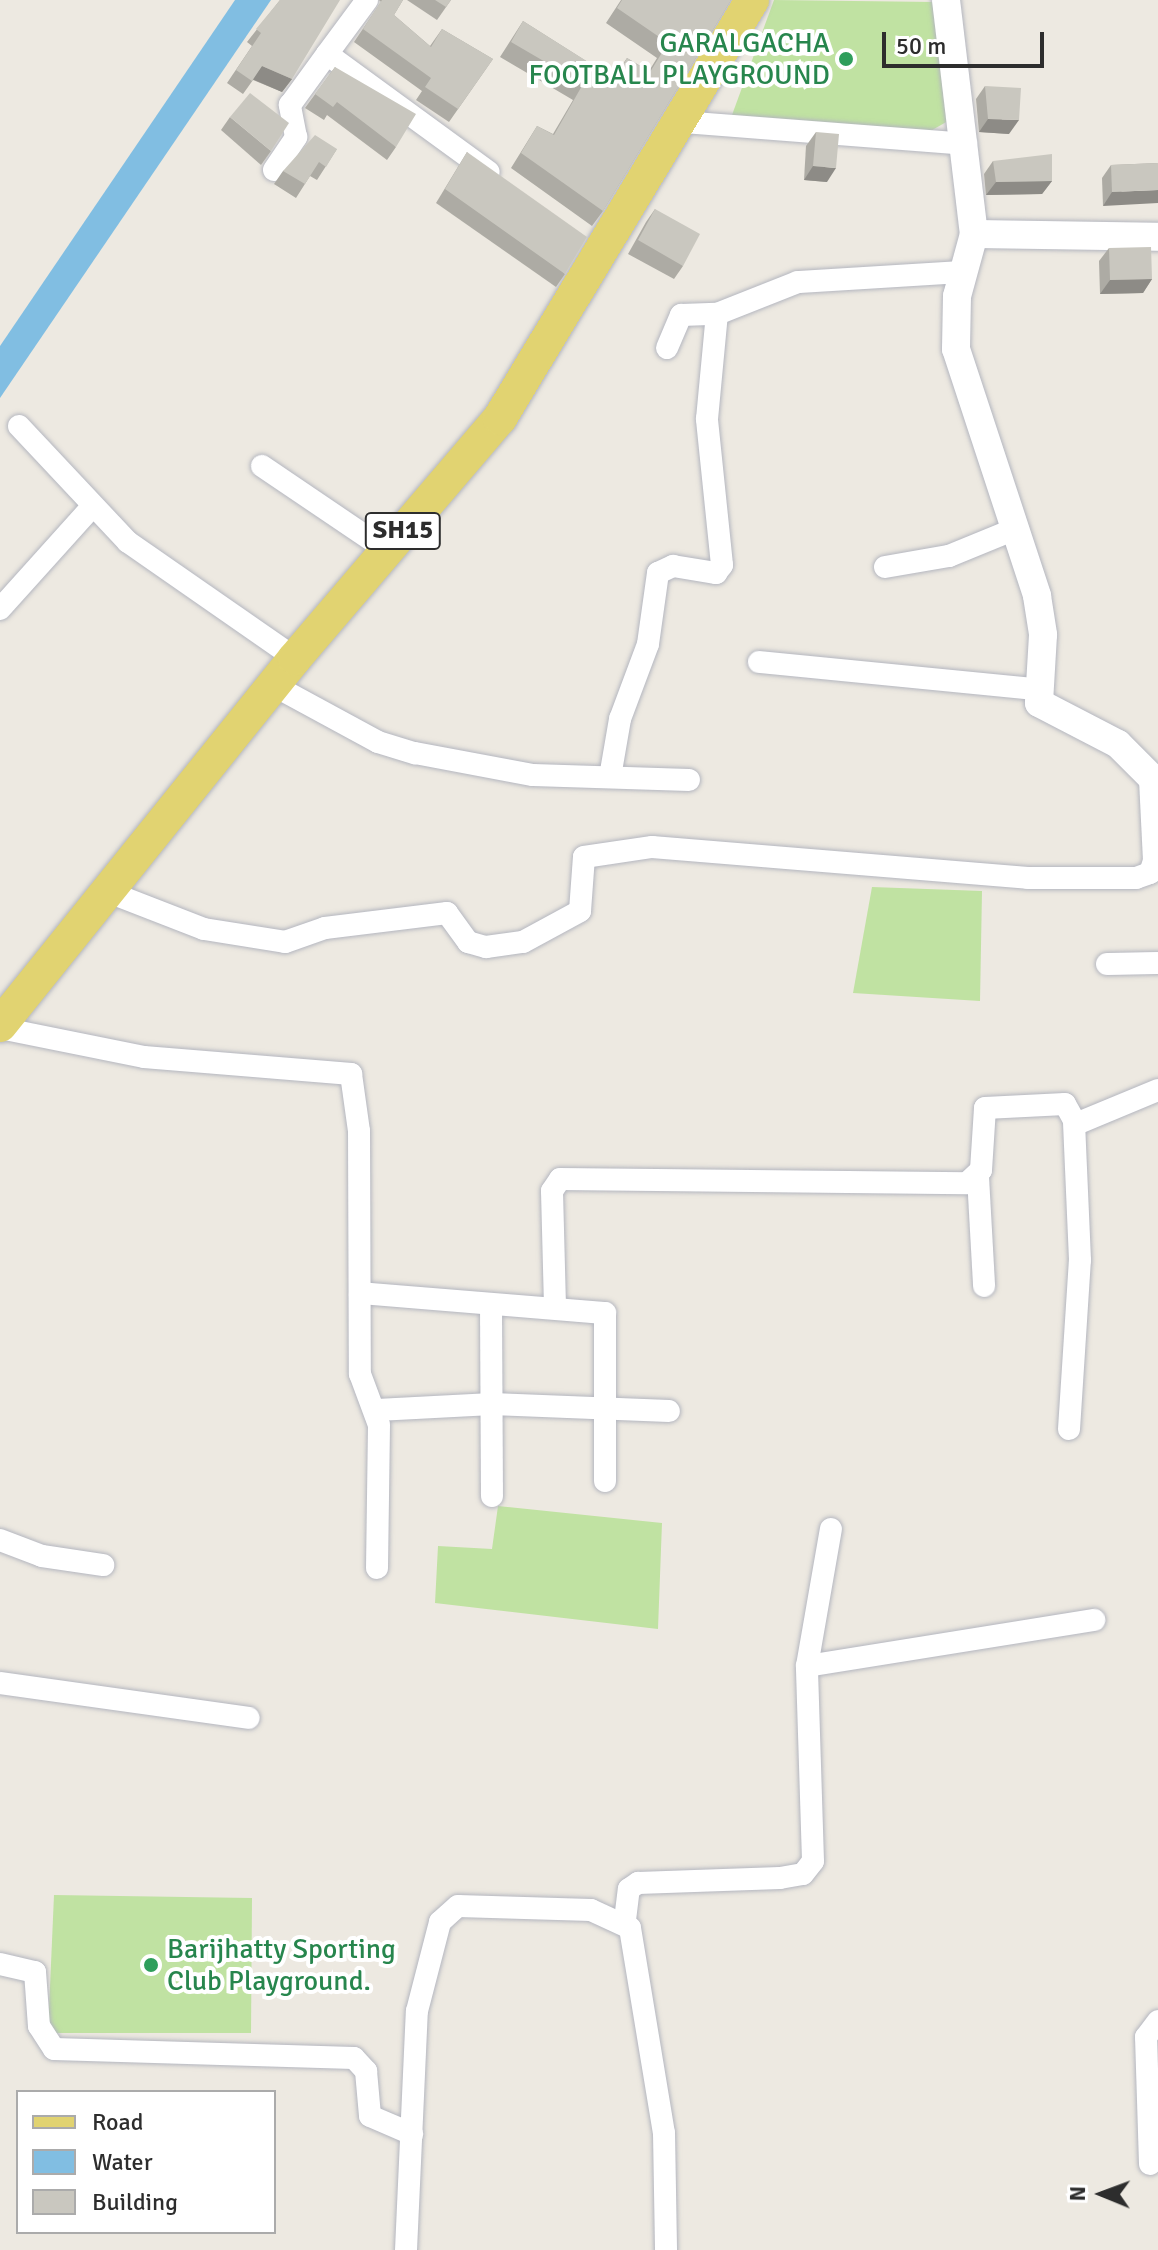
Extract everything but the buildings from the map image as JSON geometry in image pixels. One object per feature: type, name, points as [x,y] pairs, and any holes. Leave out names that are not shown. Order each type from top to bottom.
[{"type":"main road","name":"SH15","points":[[0,1027],[295,658],[500,418],[593,244],[682,122],[752,0]]},
{"type":"street","points":[[274,170],[296,137],[290,105],[367,0]]},
{"type":"street","points":[[106,891],[204,929],[285,942],[325,928],[447,913],[468,942],[486,947],[523,942],[580,911],[584,857],[652,847],[1028,878],[1136,878],[1150,873],[1154,861],[1154,781],[1118,744],[1039,703],[1035,689],[1042,618],[1010,531],[956,349],[963,272],[974,234],[966,144],[946,0]]},
{"type":"street","points":[[327,54],[509,187]]},
{"type":"street","points":[[682,122],[966,144]]},
{"type":"street","points":[[974,234],[1158,237]]},
{"type":"street","points":[[667,348],[681,315],[717,314],[798,282],[963,272]]},
{"type":"street","points":[[610,777],[620,719],[648,644],[658,573],[673,566],[716,573],[722,565],[707,419],[717,314]]},
{"type":"street","points":[[19,426],[92,507],[176,580],[295,658]]},
{"type":"street","points":[[262,466],[386,550]]},
{"type":"street","points":[[0,609],[92,507]]},
{"type":"street","points":[[885,567],[949,556],[1010,531]]},
{"type":"street","points":[[759,662],[1035,689]]},
{"type":"street","points":[[273,685],[378,742],[415,753],[533,775],[689,780]]},
{"type":"street","points":[[1107,964],[1158,963]]},
{"type":"street","points":[[0,1027],[144,1057],[351,1074],[359,1131],[360,1374],[377,1410],[377,1568]]},
{"type":"street","points":[[1074,1124],[1158,1090]]},
{"type":"street","points":[[984,1286],[978,1177],[985,1108],[1065,1104],[1074,1124],[1080,1260],[1069,1429]]},
{"type":"street","points":[[555,1306],[552,1191],[560,1179],[819,1185],[956,1184],[978,1177]]},
{"type":"street","points":[[360,1293],[491,1307],[593,1308],[607,1317],[605,1481]]},
{"type":"street","points":[[491,1307],[492,1496]]},
{"type":"street","points":[[377,1410],[492,1404],[669,1411]]},
{"type":"street","points":[[666,2250],[664,2133],[625,1920],[629,1889],[638,1883],[769,1879],[809,1869],[815,1837],[807,1666],[831,1529]]},
{"type":"street","points":[[0,1540],[42,1556],[103,1565]]},
{"type":"street","points":[[807,1666],[1094,1620]]},
{"type":"street","points":[[0,1683],[249,1718]]},
{"type":"street","points":[[406,2250],[422,1980],[447,1912],[458,1906],[591,1910],[625,1920]]},
{"type":"street","points":[[0,1964],[35,1972],[39,2026],[54,2049],[354,2058],[366,2071],[370,2116],[412,2134]]},
{"type":"street","points":[[1150,2164],[1146,2037],[1158,2021]]},
{"type":"green space","name":"GARALGACHA FOOTBALL PLAYGROUND","points":[[774,0],[934,2],[948,121],[927,133],[732,115]]},
{"type":"green space","points":[[872,887],[982,891],[980,1001],[853,993]]},
{"type":"green space","points":[[498,1506],[662,1523],[658,1629],[435,1603],[438,1546],[492,1549]]},
{"type":"green space","name":"Barijhatty Sporting Club Playground.","points":[[54,1895],[252,1898],[251,2033],[48,2033]]},
{"type":"water","points":[[235,0],[271,0],[0,398],[0,346]]},
{"type":"place","name":"GARALGACHA FOOTBALL PLAYGROUND","points":[[846,59]]},
{"type":"place","name":"Barijhatty Sporting Club Playground.","points":[[151,1965]]}]
